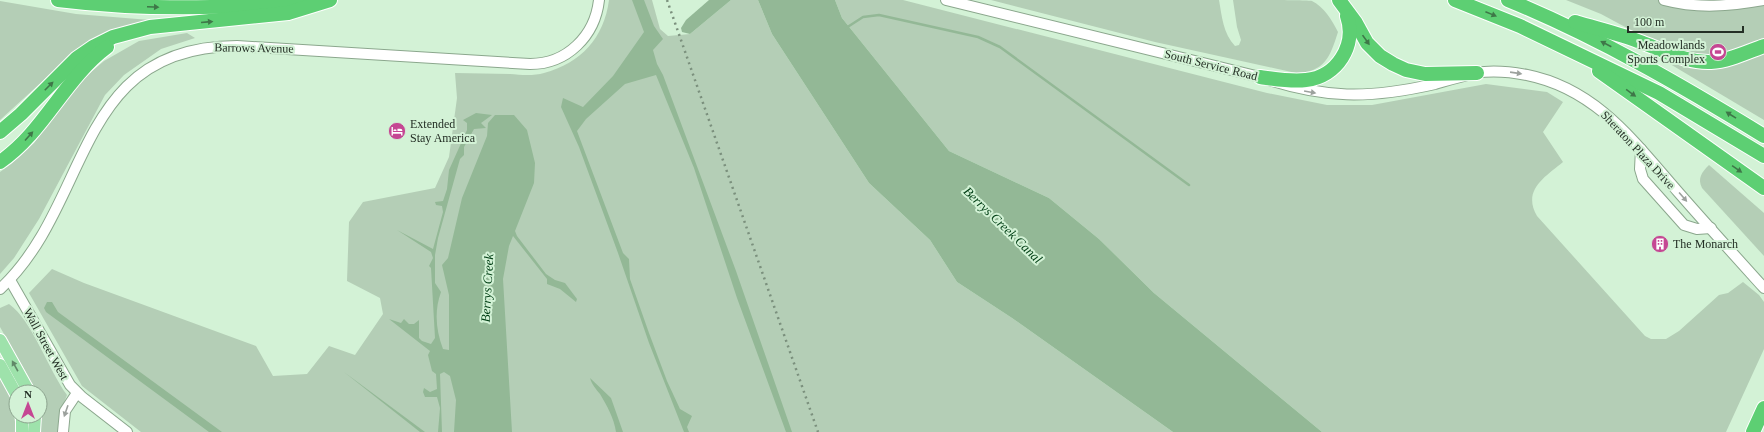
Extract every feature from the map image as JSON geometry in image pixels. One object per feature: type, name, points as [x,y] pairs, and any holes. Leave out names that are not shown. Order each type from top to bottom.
[{"type":"highway","points":[[58,0],[103,5],[174,8],[251,6],[326,0]]},
{"type":"highway","points":[[0,132],[21,114],[71,64],[88,50],[113,36],[140,29],[288,13],[330,0]]},
{"type":"highway","points":[[1455,0],[1565,46],[1659,93],[1764,156]]},
{"type":"highway","points":[[1508,0],[1579,31],[1648,66],[1764,136]]},
{"type":"highway","points":[[1260,77],[1291,81],[1308,80],[1321,76],[1333,68],[1342,57],[1349,39],[1349,21],[1341,4]]},
{"type":"highway","points":[[1341,4],[1371,48],[1380,56],[1399,68],[1425,74],[1477,72]]},
{"type":"highway","points":[[1521,6],[1643,42],[1680,58],[1696,61],[1712,62],[1726,59],[1764,46]]},
{"type":"highway","points":[[0,162],[30,135],[91,60],[115,41],[140,29]]},
{"type":"highway","points":[[1565,46],[1764,188]]},
{"type":"highway","points":[[1753,432],[1764,408]]},
{"type":"main road","points":[[0,340],[25,384]]},
{"type":"main road","points":[[0,365],[10,384]]},
{"type":"street","name":"Barrows Avenue","points":[[0,290],[28,259],[39,242],[91,137],[112,102],[133,79],[151,66],[169,57],[199,48],[237,46],[542,63],[564,55],[579,43],[588,33],[594,20],[599,0]]},
{"type":"street","name":"South Service Road","points":[[946,0],[1260,77],[1304,90],[1349,96],[1379,93],[1418,87],[1477,72]]},
{"type":"street","points":[[1664,0],[1689,5],[1710,6],[1729,6],[1764,0]]},
{"type":"street","name":"Sheraton Plaza Drive","points":[[1477,72],[1524,74],[1544,79],[1571,90],[1589,100],[1606,113],[1641,149],[1764,288]]},
{"type":"street","points":[[1641,149],[1640,170],[1643,179],[1684,225],[1697,229],[1710,228]]},
{"type":"street","name":"Wall Street West","points":[[10,280],[63,376],[77,393],[127,432]]},
{"type":"street","points":[[63,432],[65,411],[77,393]]},
{"type":"shaded area","points":[[609,0],[652,0],[660,29],[668,36],[690,34],[731,0],[758,0],[772,34],[869,183],[930,240],[957,282],[1012,318],[1173,432],[141,432],[82,386],[29,293],[52,269],[84,283],[256,346],[273,376],[307,374],[329,346],[355,355],[383,314],[380,298],[347,281],[349,222],[363,202],[435,188],[449,157],[457,98],[455,73],[532,75],[557,69],[580,56],[596,37],[602,26]]},
{"type":"shaded area","points":[[835,0],[903,0],[1267,93],[1327,105],[1372,105],[1486,84],[1547,92],[1563,102],[1543,132],[1563,162],[1543,179],[1534,191],[1532,199],[1533,207],[1537,216],[1645,336],[1651,339],[1666,339],[1679,331],[1719,295],[1728,293],[1743,282],[1759,295],[1764,302],[1764,349],[1726,432],[1322,432],[1154,293],[1099,239],[1049,198],[949,151],[842,18]]},
{"type":"shaded area","points":[[991,0],[1219,0],[1225,30],[1235,46],[1239,45],[1241,40],[1237,27],[1233,0],[1312,1],[1327,14],[1338,32],[1329,56],[1325,62],[1314,70],[1296,73],[1155,42]]},
{"type":"shaded area","name":"Meadowlands Sports Complex","points":[[1566,0],[1764,0],[1764,120],[1665,61],[1668,58],[1692,63],[1601,14]]},
{"type":"shaded area","points":[[0,1],[76,14],[150,20],[106,32],[79,48],[0,120]]},
{"type":"shaded area","points":[[187,33],[195,38],[161,49],[124,75],[105,95],[39,219],[14,258],[0,274],[0,172],[34,143],[77,84],[104,61],[139,41]]},
{"type":"shaded area","points":[[1709,165],[1764,213],[1764,256],[1702,188],[1700,178],[1704,170]]},
{"type":"shaded area","points":[[9,304],[25,322],[33,333],[60,385],[67,395],[60,413],[59,432],[40,432],[41,424],[48,424],[48,384],[31,384],[0,327],[0,308]]},
{"type":"shaded area","points":[[0,376],[8,389],[8,424],[15,424],[17,432],[0,432]]},
{"type":"water","points":[[632,0],[644,0],[654,26],[663,39],[653,50],[657,64],[663,75],[736,271],[792,432],[786,432],[737,298],[694,168],[656,75],[625,84],[586,119],[577,131],[623,253],[629,259],[630,279],[667,381],[680,409],[692,416],[687,427],[689,432],[684,432],[649,343],[579,147],[561,107],[563,98],[583,107],[613,76],[644,32]]},
{"type":"water","points":[[709,0],[731,0],[690,34],[682,32],[681,28],[686,20]]},
{"type":"water","name":"Berrys Creek Canal","points":[[758,0],[835,0],[842,18],[949,151],[1049,198],[1099,239],[1154,293],[1322,432],[1173,432],[1012,318],[957,282],[930,240],[869,183],[772,34]]},
{"type":"water","name":"Berrys Creek","points":[[476,113],[492,115],[481,123],[486,128],[474,129],[464,147],[464,155],[460,159],[438,238],[435,255],[435,283],[441,292],[437,306],[437,328],[443,349],[449,350],[449,295],[442,265],[448,258],[462,198],[487,136],[488,123],[495,115],[514,115],[527,130],[535,163],[534,183],[515,231],[517,236],[546,274],[555,280],[565,283],[577,299],[576,302],[560,289],[547,284],[547,279],[513,236],[509,246],[503,279],[512,432],[454,432],[456,400],[450,376],[444,372],[440,374],[442,432],[438,432],[440,408],[437,397],[425,397],[423,392],[424,388],[430,392],[437,389],[436,374],[432,371],[428,355],[430,351],[389,319],[401,323],[404,319],[409,324],[414,324],[419,320],[419,338],[422,341],[431,344],[435,338],[431,268],[429,266],[433,258],[431,252],[397,230],[433,249],[443,212],[442,206],[436,205],[435,202],[443,201],[447,189],[449,170],[467,130],[467,123],[463,120]]},
{"type":"water","points":[[47,302],[52,302],[58,312],[222,432],[209,432],[46,312],[44,308]]},
{"type":"water","points":[[344,372],[425,432],[420,432]]},
{"type":"water","points":[[590,378],[611,398],[623,432],[616,432],[610,412]]},
{"type":"waterway","points":[[846,28],[863,17],[879,15],[978,37],[1000,47],[1189,185]]},
{"type":"railway","points":[[667,0],[818,432]]},
{"type":"place","name":"Meadowlands Sports Complex","points":[[1718,52]]},
{"type":"place","name":"Extended Stay America","points":[[397,131]]},
{"type":"place","name":"The Monarch","points":[[1660,244]]}]
